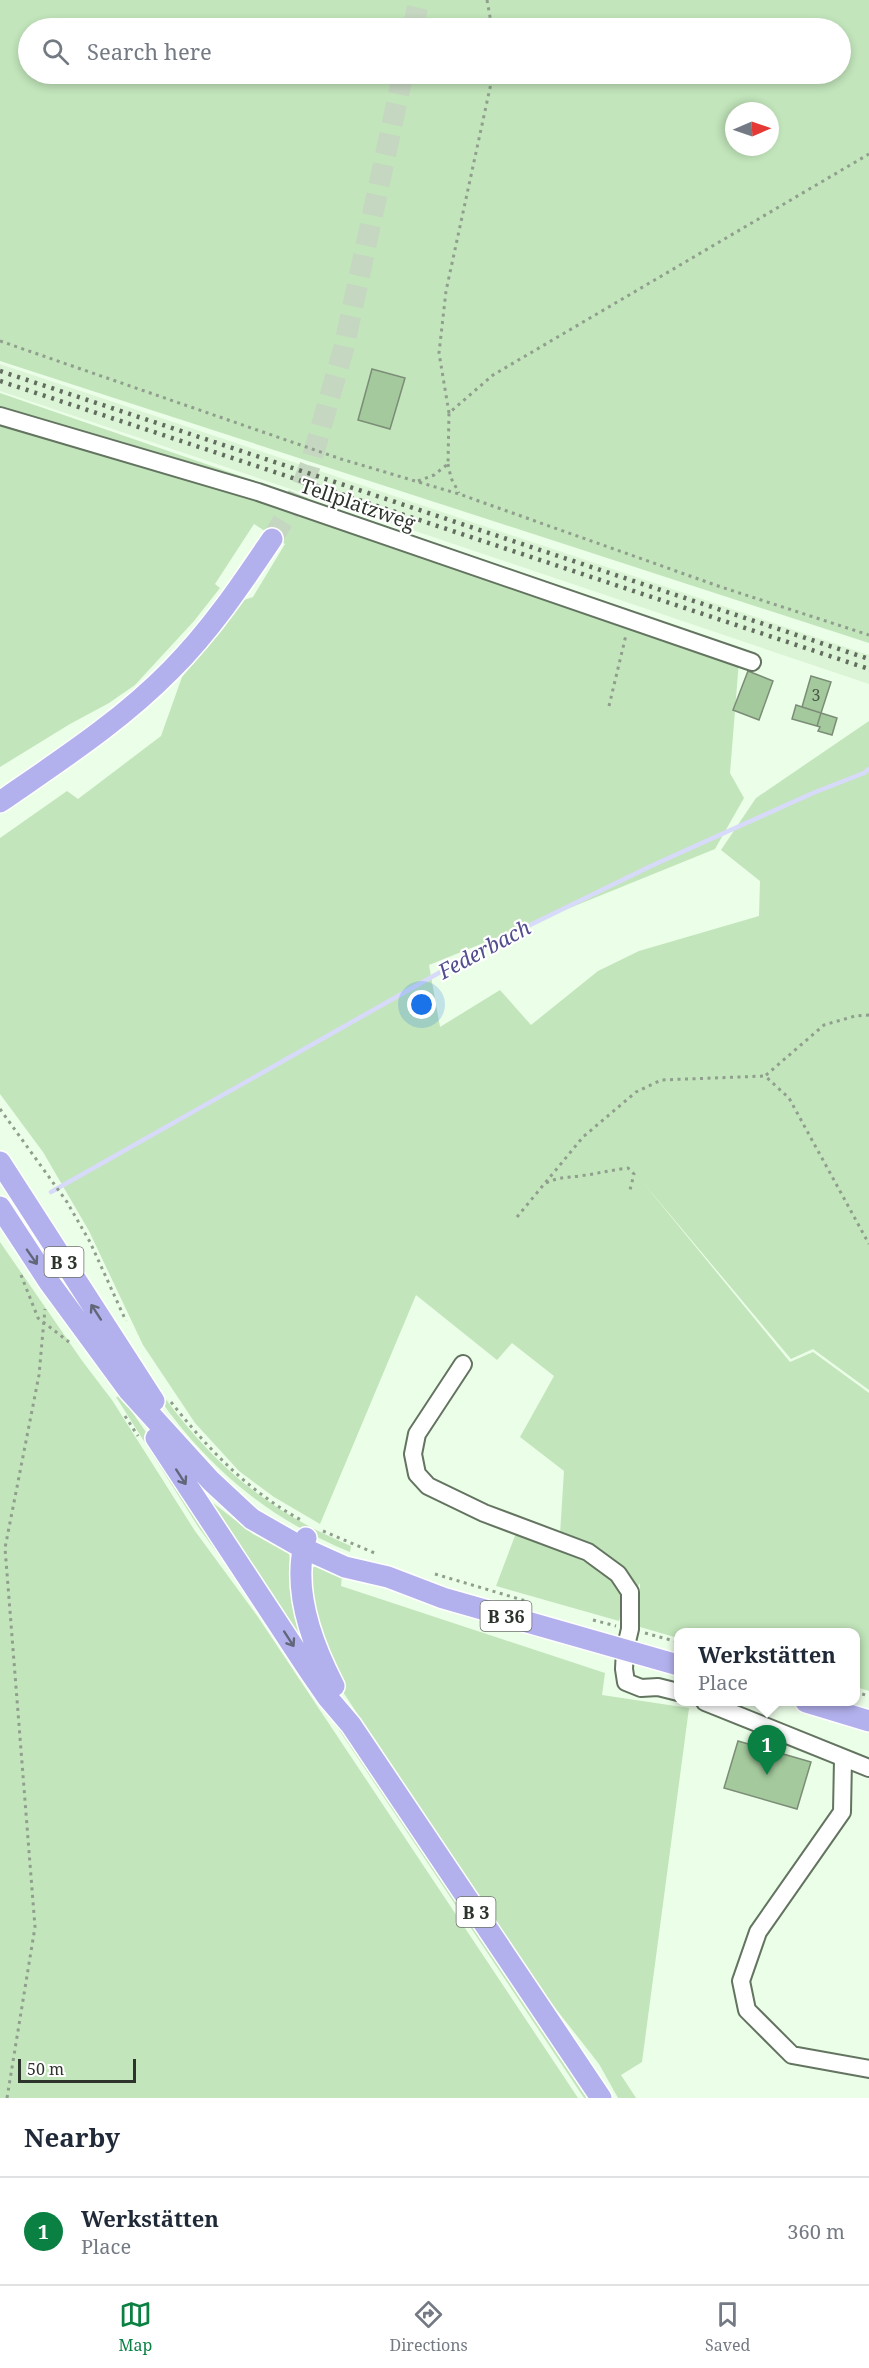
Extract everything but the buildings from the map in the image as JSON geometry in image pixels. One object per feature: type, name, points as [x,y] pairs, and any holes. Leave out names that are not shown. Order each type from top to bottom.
[{"type":"main road","points":[[0,802],[99,733],[171,670],[210,627],[272,539]]},
{"type":"main road","name":"B 3","points":[[0,1162],[153,1400],[192,1448],[256,1507],[309,1535],[301,1578],[308,1623],[322,1664],[351,1725]]},
{"type":"main road","name":"B 3","points":[[0,1207],[49,1282],[129,1391],[152,1432],[296,1651],[328,1698],[351,1725],[601,2098]]},
{"type":"main road","name":"B 36","points":[[129,1391],[185,1454],[235,1505],[273,1533],[309,1535],[345,1567],[387,1567],[443,1598],[674,1664]]},
{"type":"main road","points":[[822,1706],[869,1721]]},
{"type":"lane","name":"Tellplatzweg","points":[[0,416],[258,492],[752,662]]},
{"type":"lane","points":[[463,1364],[417,1434],[413,1454],[417,1474],[428,1486],[484,1513],[588,1552],[618,1574],[630,1592],[630,1629],[625,1650],[626,1682],[641,1688],[658,1687],[674,1691]]},
{"type":"lane","points":[[717,1706],[869,1768]]},
{"type":"lane","points":[[843,1759],[842,1812],[758,1932],[741,1981],[747,2010],[792,2055],[869,2068]]},
{"type":"path","points":[[488,0],[491,18]]},
{"type":"path","points":[[459,494],[451,478],[448,464],[449,413],[439,353],[446,291],[492,84]]},
{"type":"path","points":[[449,413],[493,375],[869,154]]},
{"type":"path","points":[[0,341],[341,459],[459,494],[721,587],[869,635]]},
{"type":"path","points":[[417,482],[434,476],[448,464]]},
{"type":"path","points":[[609,706],[630,621]]},
{"type":"path","points":[[518,1217],[583,1137],[636,1092],[661,1080],[765,1076],[824,1025],[855,1016],[869,1015]]},
{"type":"path","points":[[765,1076],[789,1098],[869,1244]]},
{"type":"path","points":[[0,1109],[67,1202],[90,1242],[127,1325]]},
{"type":"path","points":[[545,1184],[557,1177],[580,1176],[628,1168],[634,1174],[630,1190]]},
{"type":"path","points":[[7,2098],[35,1927],[5,1548],[39,1375],[44,1324],[38,1318],[18,1268]]},
{"type":"path","points":[[167,1397],[202,1440],[234,1472],[309,1535],[374,1553],[387,1567]]},
{"type":"path","points":[[0,1545],[5,1548]]},
{"type":"path","points":[[429,1572],[527,1601]]},
{"type":"path","points":[[591,1620],[674,1641]]},
{"type":"shaded area","points":[[0,0],[869,0],[869,643],[0,361]]},
{"type":"shaded area","points":[[0,364],[869,655],[869,684],[0,391]]},
{"type":"shaded area","points":[[0,393],[740,648],[730,773],[744,798],[715,849],[429,965],[440,1027],[500,990],[531,1025],[598,971],[639,951],[759,916],[760,881],[721,850],[756,798],[869,721],[869,1390],[813,1349],[791,1359],[641,1180],[790,1362],[813,1352],[869,1393],[869,1691],[860,1688],[860,1628],[674,1628],[674,1637],[640,1627],[640,1583],[638,1586],[590,1550],[560,1534],[564,1471],[520,1437],[554,1376],[512,1343],[497,1360],[416,1295],[320,1524],[274,1497],[239,1471],[195,1423],[143,1345],[89,1231],[43,1152],[0,1094],[0,838],[67,791],[78,799],[161,736],[182,677],[223,629],[244,600],[253,597],[285,544],[254,524],[215,584],[220,588],[194,621],[135,685],[109,703],[0,767]]},
{"type":"shaded area","points":[[0,1242],[112,1400],[195,1531],[258,1617],[578,2098],[0,2098]]},
{"type":"shaded area","points":[[150,1377],[192,1432],[237,1478],[289,1515],[351,1546],[350,1552],[281,1516],[239,1486],[184,1431],[160,1399]]},
{"type":"shaded area","points":[[121,1396],[148,1435],[179,1491],[187,1499],[590,2098],[584,2098],[262,1614],[199,1528],[116,1397]]},
{"type":"shaded area","points":[[199,1492],[253,1534],[289,1554],[297,1601],[313,1660]]},
{"type":"shaded area","points":[[516,1533],[560,1550],[592,1566],[605,1576],[616,1586],[622,1598],[619,1621],[496,1586]]},
{"type":"shaded area","points":[[316,1566],[342,1575],[341,1586],[605,1673],[602,1695],[689,1708],[642,2062],[621,2075],[636,2098],[618,2098],[599,2064],[534,1981],[341,1689],[313,1622],[310,1569]]},
{"type":"waterway","name":"Federbach","points":[[51,1192],[483,948],[651,866],[869,769]]},
{"type":"tunnel","points":[[415,18],[419,0]]},
{"type":"tunnel","points":[[272,539],[296,500],[310,466],[344,347],[401,84]]},
{"type":"railway","points":[[0,371],[869,659]]},
{"type":"railway","points":[[0,381],[869,669]]},
{"type":"place","name":"Werkstätten","points":[[767,1775]]}]
